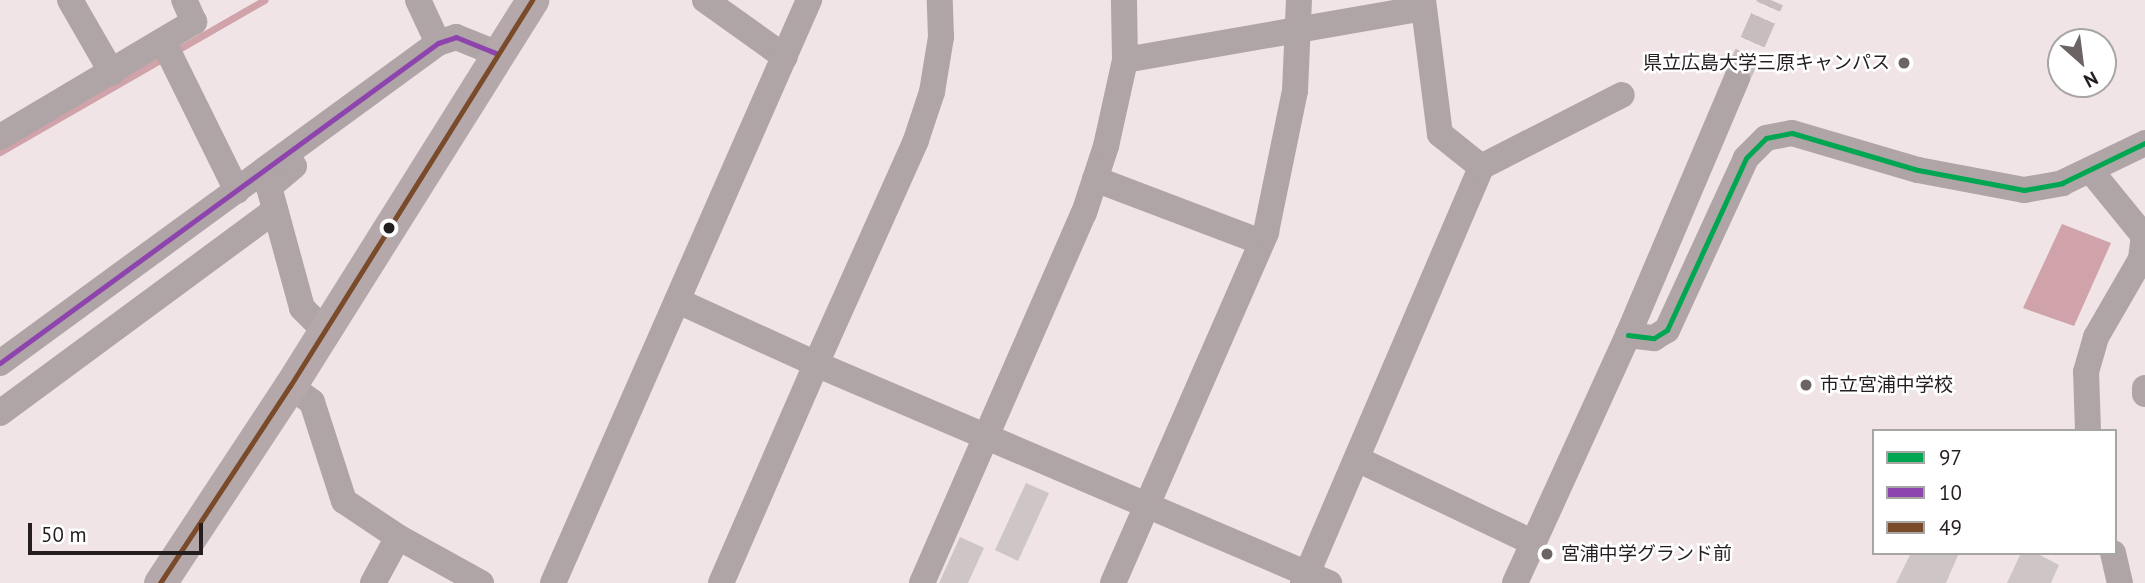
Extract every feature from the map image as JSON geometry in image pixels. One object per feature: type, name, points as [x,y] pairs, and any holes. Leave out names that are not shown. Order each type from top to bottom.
[{"type":"main road","points":[[160,583],[290,386],[532,0]]},
{"type":"street","points":[[70,0],[112,73]]},
{"type":"street","points":[[0,137],[164,43],[194,22],[184,0]]},
{"type":"street","points":[[418,0],[438,43]]},
{"type":"street","points":[[705,0],[785,57]]},
{"type":"street","points":[[553,583],[809,0]]},
{"type":"street","points":[[721,583],[916,140],[932,92],[941,37],[940,0]]},
{"type":"street","points":[[922,583],[1095,179],[1125,60],[1124,0]]},
{"type":"street","points":[[1113,583],[1261,242],[1283,162],[1299,30],[1299,0]]},
{"type":"street","points":[[1125,60],[1299,30],[1422,4],[1440,134],[1481,167]]},
{"type":"street","points":[[0,363],[438,43],[456,37],[498,54]]},
{"type":"street","points":[[164,43],[237,191]]},
{"type":"street","points":[[1514,583],[1628,335],[1737,78]]},
{"type":"street","points":[[678,301],[816,364],[1147,505],[1313,580],[1357,459],[1481,167],[1622,95]]},
{"type":"street","points":[[1628,335],[1654,338],[1667,330],[1746,158],[1766,138],[1792,133],[1918,170],[2024,190],[2062,183],[2145,143]]},
{"type":"street","points":[[0,413],[272,198],[318,146],[313,135]]},
{"type":"street","points":[[2088,429],[2086,372],[2096,337],[2141,259],[2144,236],[2091,171]]},
{"type":"street","points":[[1095,179],[1261,242]]},
{"type":"street","points":[[272,198],[302,308],[325,331]]},
{"type":"street","points":[[290,386],[312,402],[344,501],[398,537],[481,583]]},
{"type":"street","points":[[2145,388],[2145,394]]},
{"type":"street","points":[[1357,459],[1532,542]]},
{"type":"street","points":[[373,583],[398,537]]},
{"type":"street","points":[[2113,555],[2120,583]]},
{"type":"shaded area","points":[[2062,224],[2111,243],[2074,326],[2023,308]]},
{"type":"building","points":[[1026,483],[1049,493],[1018,561],[995,550]]},
{"type":"building","points":[[960,537],[984,548],[968,583],[939,583]]},
{"type":"building","points":[[1910,555],[1958,555],[1946,583],[1896,583]]},
{"type":"building","points":[[2020,555],[2040,555],[2059,565],[2051,583],[2007,583]]},
{"type":"waterway","points":[[0,152],[264,0]]},
{"type":"tunnel","points":[[1737,78],[1771,0]]},
{"type":"transit line","name":"49","points":[[160,583],[290,386],[532,0]]},
{"type":"transit line","name":"10","points":[[0,363],[438,43],[456,37],[498,54]]},
{"type":"transit line","name":"97","points":[[1628,335],[1654,338],[1667,330],[1746,158],[1766,138],[1792,133],[1918,170],[2024,190],[2062,183],[2145,143]]},
{"type":"place","name":"県立広島大学三原キャンパス","points":[[1904,63]]},
{"type":"place","name":"市立宮浦中学校","points":[[1806,385]]},
{"type":"place","name":"宮浦中学グランド前","points":[[1547,554]]}]
